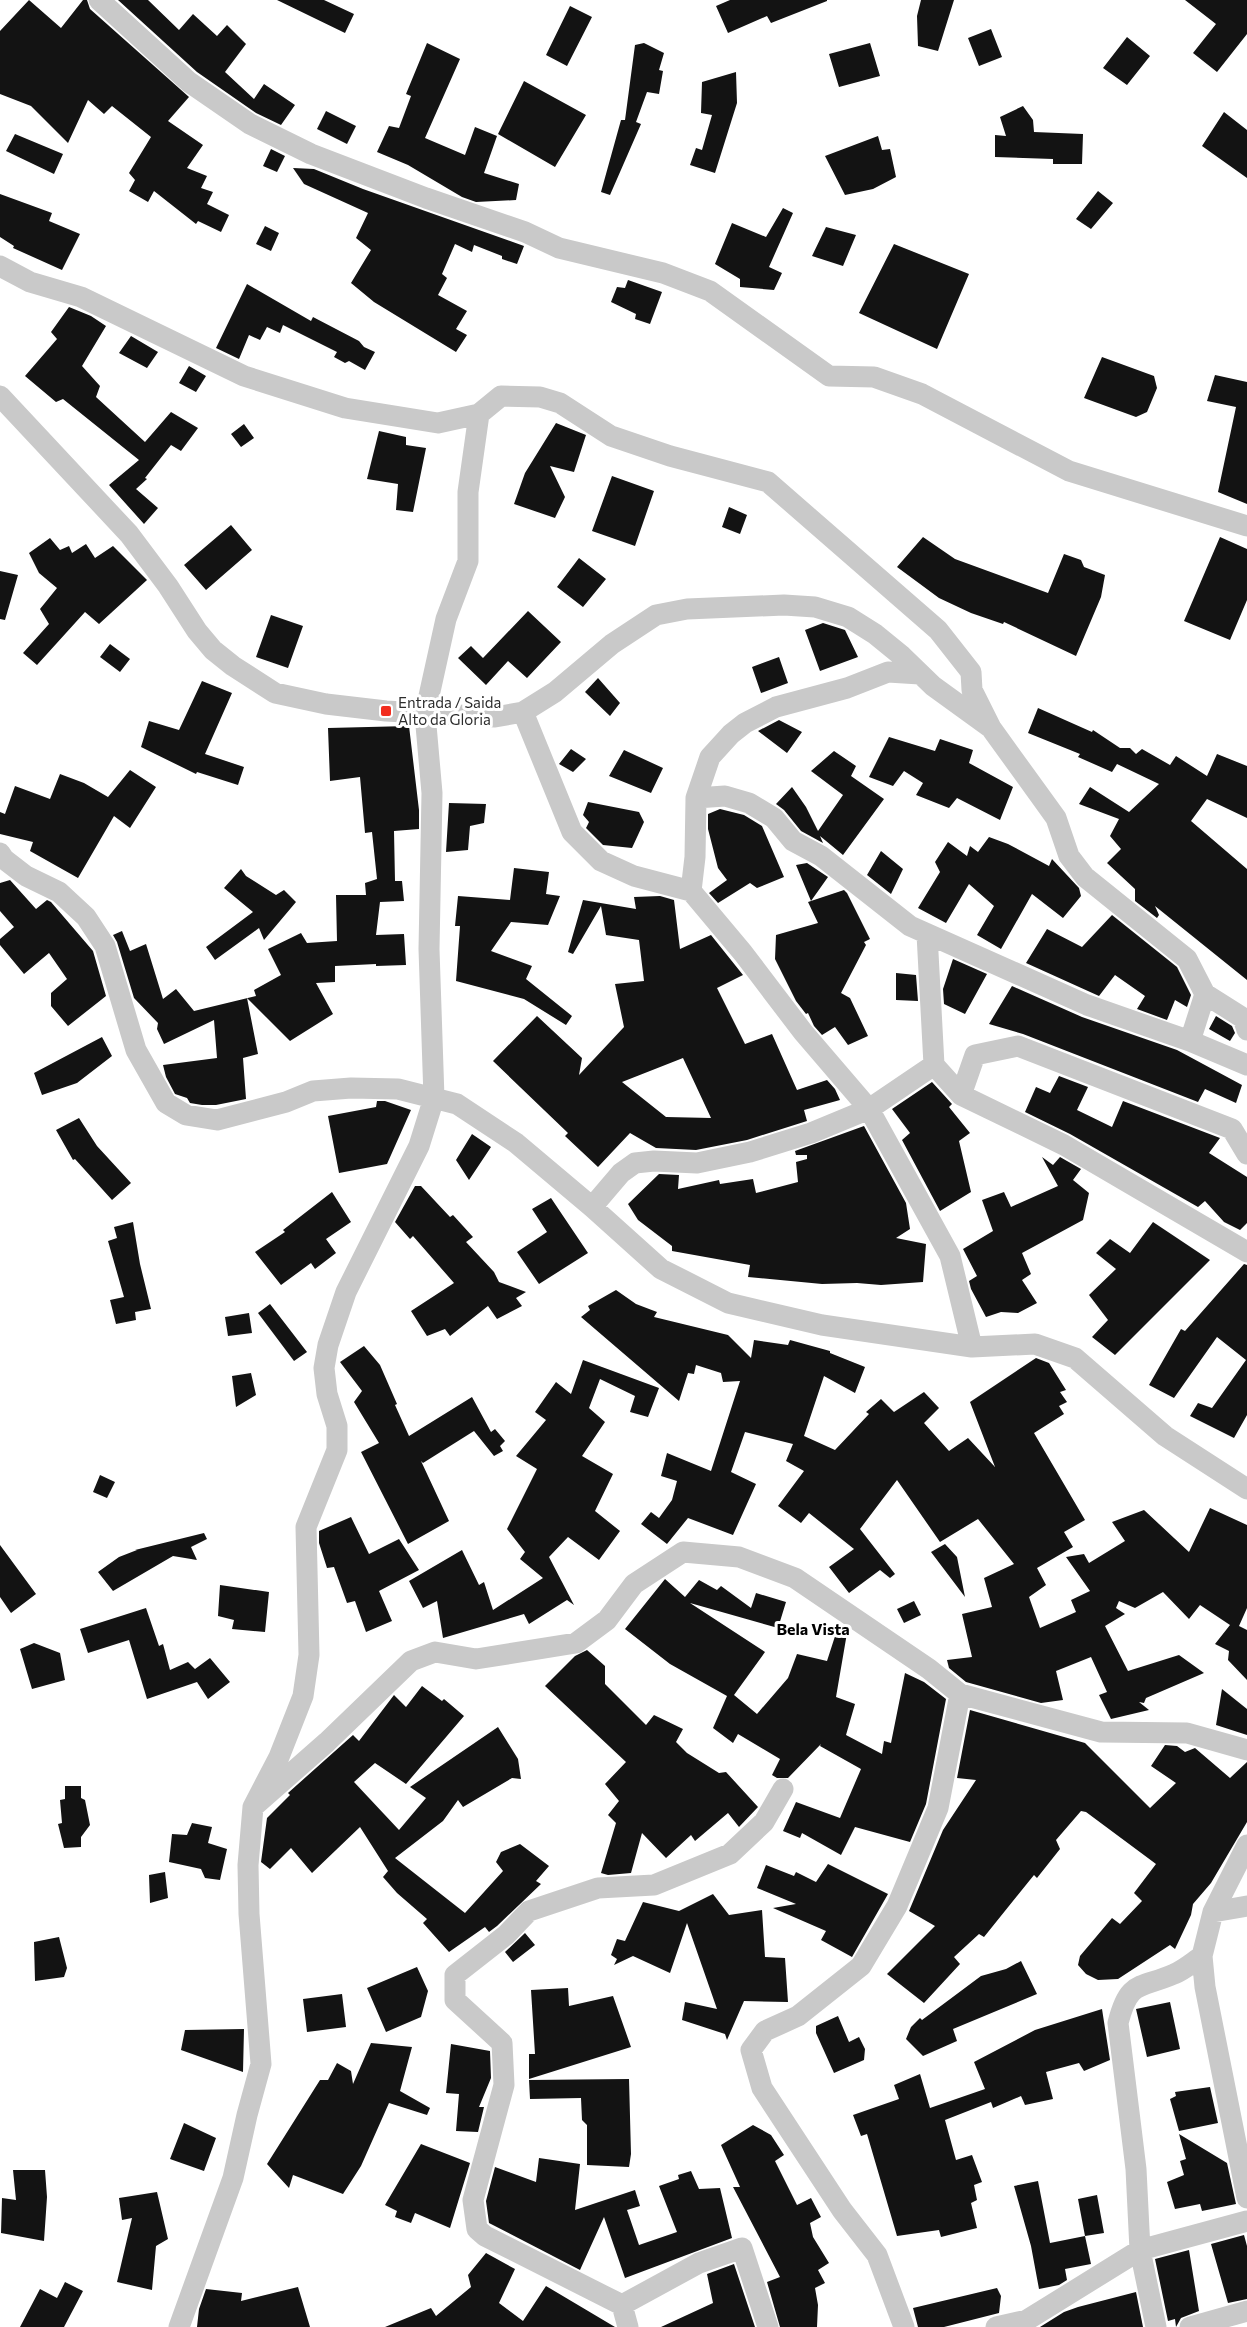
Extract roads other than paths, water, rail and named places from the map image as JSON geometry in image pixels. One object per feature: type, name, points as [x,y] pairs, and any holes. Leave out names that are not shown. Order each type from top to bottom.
[{"type":"street","points":[[99,0],[189,82],[250,124],[311,154],[426,198],[525,232],[559,248],[663,273],[710,291],[829,376],[874,377],[922,394],[1069,471],[1247,526]]},
{"type":"street","points":[[0,266],[30,282],[81,297],[244,376],[345,408],[438,423],[479,414],[501,396],[540,397],[560,403],[611,436],[670,456],[768,482],[938,630],[971,672],[972,690],[991,728],[1056,818],[1069,856],[1085,878],[1187,959],[1205,994],[1243,1018],[1247,1030]]},
{"type":"street","points":[[0,396],[129,534],[168,585],[197,631],[213,650],[275,693],[326,704],[425,714],[495,717],[523,712],[555,692],[612,644],[656,615],[687,609],[756,605],[815,607],[848,617],[875,634],[933,686],[991,728]]},
{"type":"street","points":[[179,2327],[233,2178],[246,2115],[261,2064],[249,1914],[248,1865],[253,1807],[279,1757],[303,1696],[309,1656],[306,1527],[337,1450],[337,1426],[327,1394],[324,1368],[328,1345],[346,1292],[419,1146],[434,1098],[429,949],[432,793],[425,714],[446,619],[468,561],[468,492],[479,414]]},
{"type":"street","points":[[691,891],[695,857],[696,798],[710,757],[745,723],[776,708],[847,688],[888,672],[920,674]]},
{"type":"street","points":[[523,712],[572,832],[601,861],[634,876],[691,891],[803,1032],[869,1109],[951,1256],[972,1347]]},
{"type":"street","points":[[696,798],[725,796],[749,803],[774,818],[794,841],[821,856],[910,926],[1087,1005],[1190,1041],[1247,1065]]},
{"type":"street","points":[[0,853],[4,859],[26,876],[59,892],[86,917],[105,946],[136,1050],[166,1103],[186,1115],[217,1120],[286,1102],[313,1091],[351,1088],[398,1089],[457,1104],[516,1143],[661,1269],[728,1303],[822,1325],[972,1347],[1035,1344],[1075,1358],[1165,1436],[1247,1489]]},
{"type":"street","points":[[927,934],[934,1065],[962,1095],[1064,1145],[1247,1252]]},
{"type":"street","points":[[1190,1041],[1205,994]]},
{"type":"street","points":[[962,1095],[975,1056],[1017,1046],[1232,1129],[1247,1154]]},
{"type":"street","points":[[592,1207],[621,1173],[635,1163],[654,1161],[697,1163],[750,1152],[811,1133],[869,1109],[934,1065]]},
{"type":"street","points":[[253,1807],[327,1742],[411,1661],[435,1652],[476,1659],[576,1643],[607,1620],[634,1584],[682,1552],[739,1557],[795,1578],[929,1669],[960,1694],[1101,1732],[1187,1733],[1247,1750]]},
{"type":"street","points":[[904,2327],[877,2255],[842,2210],[762,2088],[751,2050],[765,2031],[798,2016],[861,1966],[897,1906],[938,1808],[960,1694]]},
{"type":"street","points":[[622,2305],[485,2236],[477,2229],[473,2200],[504,2085],[502,2043],[455,2000],[455,1974],[506,1935],[529,1911],[598,1888],[654,1885],[730,1854],[764,1822],[783,1789]]},
{"type":"street","points":[[1247,1845],[1213,1912],[1202,1956],[1205,1987],[1247,2198]]},
{"type":"street","points":[[1213,1912],[1247,1906]]},
{"type":"street","points":[[1156,2327],[1140,2250],[1136,2169],[1118,2023],[1123,2001],[1138,1985],[1175,1974],[1202,1956]]},
{"type":"street","points":[[996,2327],[1028,2323],[1140,2250],[1247,2221]]},
{"type":"street","points":[[622,2305],[699,2263],[742,2248],[768,2327]]},
{"type":"street","points":[[622,2305],[627,2327]]},
{"type":"street","points":[[1190,2327],[1247,2311]]},
{"type":"place","name":"Entrada / Saida Alto da Gloria","points":[[386,711]]},
{"type":"district","name":"Bela Vista","points":[[813,1628]]}]
